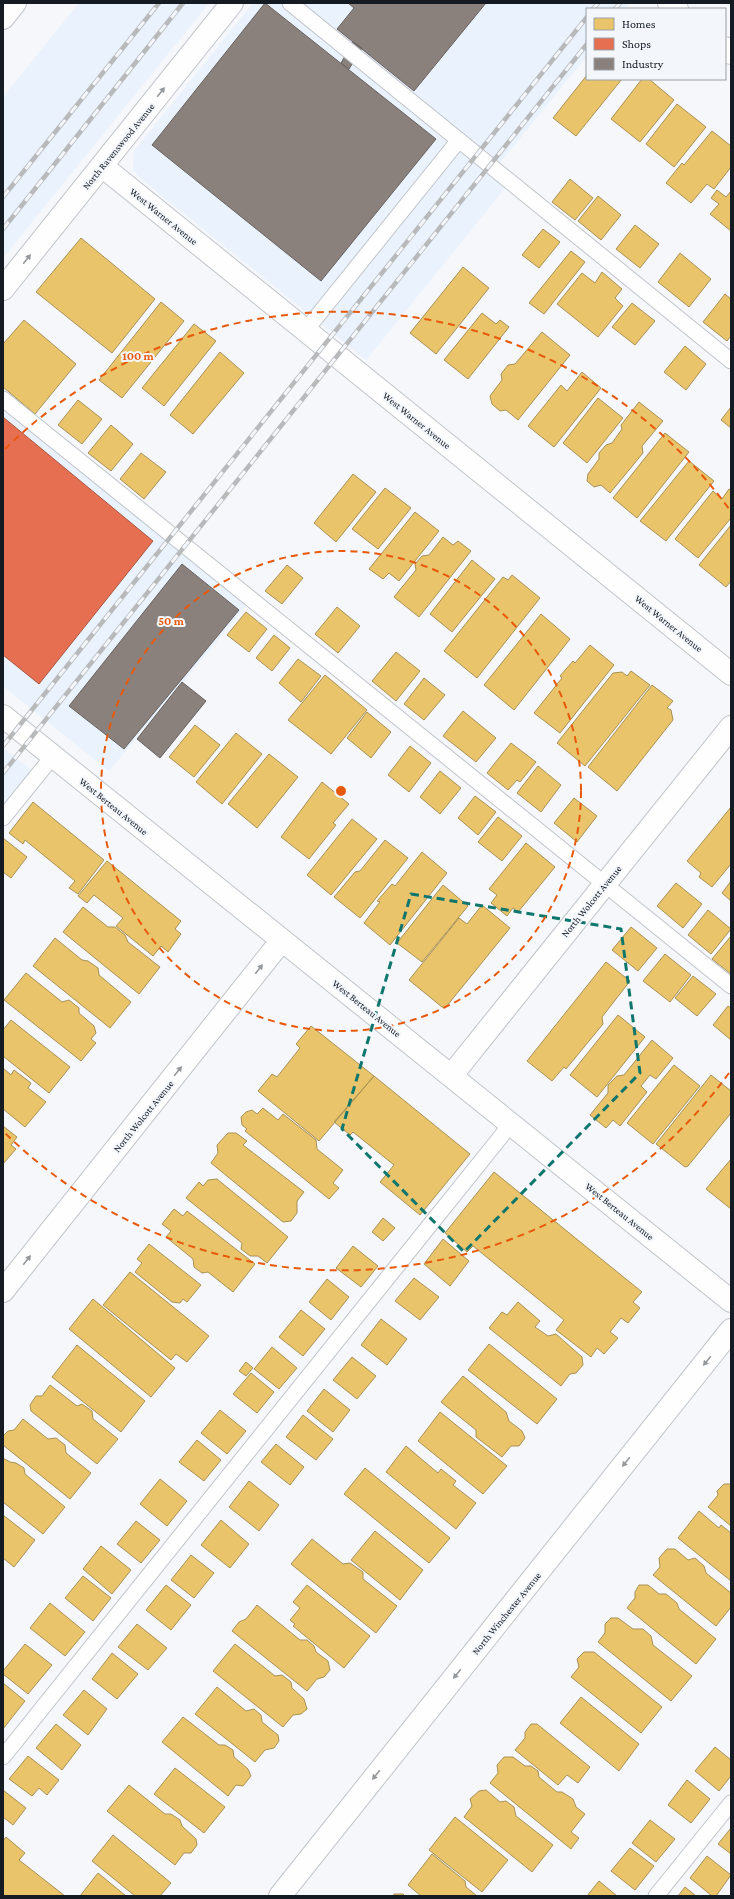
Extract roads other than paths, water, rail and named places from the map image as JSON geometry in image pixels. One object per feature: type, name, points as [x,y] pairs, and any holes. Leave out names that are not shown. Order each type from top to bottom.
[{"type":"street","points":[[3,18],[15,3]]},
{"type":"street","name":"North Ravenswood Avenue","points":[[3,289],[232,3]]},
{"type":"street","name":"West Warner Avenue","points":[[102,166],[731,674]]},
{"type":"street","name":"West Berteau Avenue","points":[[4,719],[53,756],[731,1301]]},
{"type":"street","name":"North Wolcott Avenue","points":[[451,1076],[731,727]]},
{"type":"street","name":"North Wolcott Avenue","points":[[3,1291],[282,940]]},
{"type":"street","name":"North Winchester Avenue","points":[[280,1896],[731,1330]]},
{"type":"lane","points":[[290,3],[731,361]]},
{"type":"lane","points":[[306,330],[459,140]]},
{"type":"lane","points":[[3,398],[731,986]]},
{"type":"lane","points":[[3,818],[53,756]]},
{"type":"lane","points":[[3,1757],[511,1124]]},
{"type":"lane","points":[[656,1896],[731,1803]]},
{"type":"railway","points":[[3,197],[159,3]]},
{"type":"railway","points":[[3,229],[183,3]]},
{"type":"railway","points":[[594,8],[598,3]]},
{"type":"railway","points":[[616,8],[620,3]]},
{"type":"railway","points":[[3,746],[586,18]]},
{"type":"railway","points":[[3,773],[586,45]]}]
